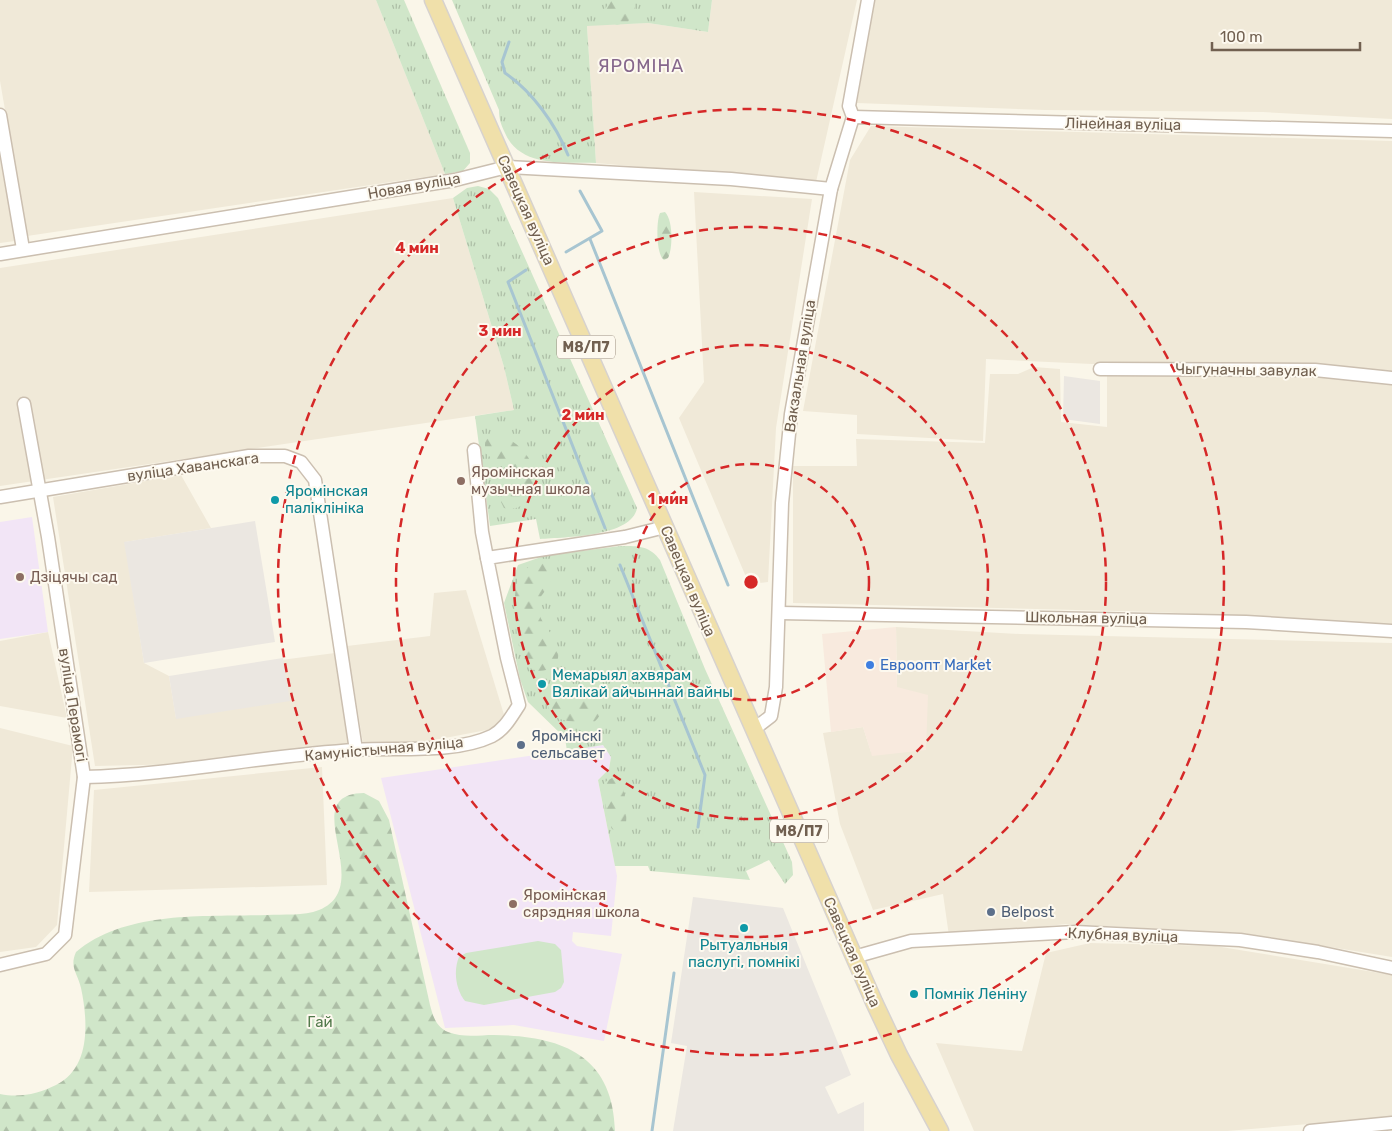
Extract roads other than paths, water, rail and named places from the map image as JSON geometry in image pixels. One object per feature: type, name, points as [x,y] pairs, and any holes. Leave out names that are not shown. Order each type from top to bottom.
[{"type":"main road","name":"Савецкая вуліца","points":[[433,0],[854,957],[899,1055],[940,1131]]},
{"type":"street","name":"Вакзальная вуліца","points":[[754,730],[771,716],[776,686],[780,613],[782,503],[791,414],[830,189],[853,117],[849,106],[868,0]]},
{"type":"street","points":[[0,115],[23,249]]},
{"type":"street","name":"Лінейная вуліца","points":[[853,117],[1392,131]]},
{"type":"street","name":"Новая вуліца","points":[[0,254],[455,180],[507,167],[731,179],[830,189]]},
{"type":"street","name":"Чыгуначны завулак","points":[[1100,369],[1315,370],[1392,378]]},
{"type":"street","name":"вуліца Перамогі","points":[[0,965],[46,954],[64,935],[84,777],[24,404]]},
{"type":"street","name":"Камуністычная вуліца","points":[[84,777],[135,776],[356,750],[458,745],[491,736],[507,724],[519,705],[507,658],[487,558],[474,450]]},
{"type":"street","name":"вуліца Хаванскага","points":[[0,497],[249,456],[285,456],[301,462],[315,480],[356,750]]},
{"type":"street","points":[[487,558],[625,537],[665,528]]},
{"type":"street","name":"Школьная вуліца","points":[[780,613],[1246,622],[1392,631]]},
{"type":"street","name":"Клубная вуліца","points":[[854,957],[911,941],[1075,932],[1240,940],[1318,952],[1392,968]]},
{"type":"street","points":[[1310,1131],[1392,1123]]},
{"type":"waterway","points":[[509,42],[502,62],[505,73],[534,99],[557,132],[568,155]]},
{"type":"waterway","points":[[566,252],[602,231],[580,191]]},
{"type":"waterway","points":[[590,239],[728,585]]},
{"type":"waterway","points":[[526,270],[508,282],[605,528]]},
{"type":"waterway","points":[[620,565],[705,775],[698,827]]},
{"type":"waterway","points":[[652,1131],[674,973]]},
{"type":"place","name":"Яромінская музычная школа","points":[[461,481]]},
{"type":"place","name":"Яромінская паліклініка","points":[[275,500]]},
{"type":"place","name":"Дзіцячы сад","points":[[20,577]]},
{"type":"place","name":"Евроопт Market","points":[[870,665]]},
{"type":"place","name":"Мемарыял ахвярам Вялікай айчыннай вайны","points":[[542,684]]},
{"type":"place","name":"Яромінскі сельсавет","points":[[521,745]]},
{"type":"place","name":"Яромінская сярэдняя школа","points":[[513,904]]},
{"type":"place","name":"Belpost","points":[[991,912]]},
{"type":"place","name":"Рытуальныя паслугі, помнікі","points":[[744,928]]},
{"type":"place","name":"Помнік Леніну","points":[[914,994]]},
{"type":"district","name":"ЯРОМІНА","points":[[641,66]]},
{"type":"park label","name":"Гай","points":[[320,1022]]}]
